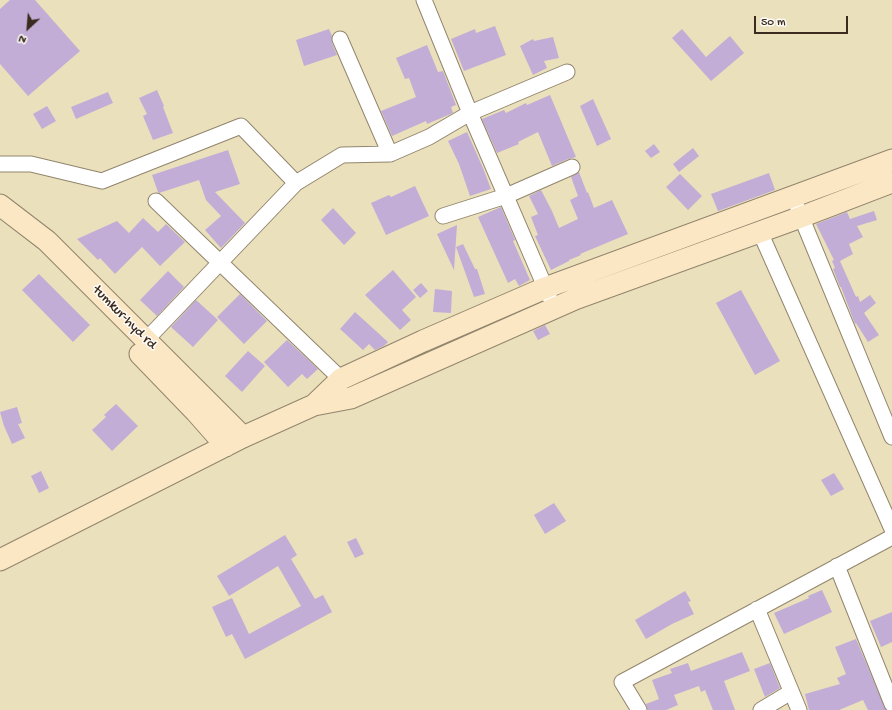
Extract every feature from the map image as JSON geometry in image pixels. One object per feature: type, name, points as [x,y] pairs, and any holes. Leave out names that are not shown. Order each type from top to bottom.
[{"type":"main road","points":[[314,405],[341,379],[423,341],[545,288],[892,160]]},
{"type":"main road","points":[[0,560],[235,441],[314,405],[351,398],[575,299],[801,217],[892,182]]},
{"type":"main road","name":"tumkur-hyd rd","points":[[0,205],[47,241],[146,340],[235,441]]},
{"type":"main road","points":[[0,221],[60,272],[196,412],[235,441]]},
{"type":"street","points":[[424,0],[470,113],[555,308]]},
{"type":"street","points":[[340,39],[390,154]]},
{"type":"street","points":[[146,340],[296,183],[342,155],[390,154],[429,137],[470,113],[567,72]]},
{"type":"street","points":[[0,164],[31,164],[102,181],[241,126],[296,183]]},
{"type":"street","points":[[443,216],[506,196],[572,167]]},
{"type":"street","points":[[793,197],[892,437]]},
{"type":"street","points":[[156,201],[341,379]]},
{"type":"street","points":[[760,232],[892,529]]},
{"type":"street","points":[[639,710],[622,682],[892,537]]},
{"type":"street","points":[[838,566],[892,704]]},
{"type":"street","points":[[757,609],[799,710]]},
{"type":"street","points":[[761,710],[791,692]]},
{"type":"building","points":[[10,0],[35,0],[80,51],[28,96],[0,64],[0,9]]},
{"type":"building","points":[[495,26],[506,55],[464,71],[451,39],[475,29],[476,33]]},
{"type":"building","points":[[329,29],[332,36],[332,43],[337,55],[304,66],[296,40]]},
{"type":"building","points":[[682,29],[706,57],[730,36],[744,53],[711,81],[672,38]]},
{"type":"building","points":[[553,37],[559,58],[544,61],[547,68],[533,75],[520,46],[533,39],[534,41]]},
{"type":"building","points":[[427,45],[438,72],[443,71],[456,105],[451,107],[453,113],[427,124],[426,121],[392,136],[381,111],[416,97],[409,78],[405,79],[396,58]]},
{"type":"building","points":[[157,90],[173,133],[153,140],[143,116],[147,114],[139,98]]},
{"type":"building","points":[[108,92],[113,103],[76,119],[71,107]]},
{"type":"building","points":[[550,95],[576,157],[552,166],[538,132],[518,142],[519,144],[497,153],[482,119],[504,110],[506,113],[526,103],[527,105]]},
{"type":"building","points":[[593,99],[611,139],[597,146],[580,106]]},
{"type":"building","points":[[47,106],[56,121],[42,129],[33,114]]},
{"type":"building","points":[[467,132],[491,189],[470,196],[459,164],[448,141]]},
{"type":"building","points":[[654,144],[660,152],[651,158],[645,151]]},
{"type":"building","points":[[693,148],[699,156],[679,172],[673,164]]},
{"type":"building","points":[[228,150],[240,184],[215,192],[245,223],[221,248],[205,230],[221,216],[206,200],[199,180],[159,193],[152,175]]},
{"type":"building","points":[[579,172],[594,208],[612,200],[628,234],[580,254],[581,255],[551,270],[535,236],[538,235],[531,217],[538,214],[529,196],[541,190],[559,228],[578,219],[570,200],[578,196],[571,177]]},
{"type":"building","points":[[769,173],[775,190],[718,211],[711,194]]},
{"type":"building","points":[[680,174],[702,196],[688,210],[666,187]]},
{"type":"building","points":[[415,186],[429,216],[386,235],[371,203],[389,195],[391,197]]},
{"type":"building","points":[[501,207],[515,240],[513,241],[530,280],[519,286],[515,279],[508,283],[478,217]]},
{"type":"building","points":[[333,208],[356,233],[344,245],[321,220]]},
{"type":"building","points":[[874,211],[877,220],[857,226],[863,237],[849,244],[853,254],[840,261],[856,297],[858,296],[860,302],[870,295],[876,303],[864,313],[879,335],[868,342],[856,323],[855,324],[833,269],[835,268],[832,261],[834,260],[816,224],[847,212],[850,219]]},
{"type":"building","points":[[143,218],[158,232],[166,224],[185,242],[160,266],[142,247],[115,274],[100,258],[98,260],[77,239],[117,221],[129,233]]},
{"type":"building","points":[[457,225],[454,270],[437,234]]},
{"type":"building","points":[[463,244],[475,269],[477,269],[485,294],[474,297],[456,247]]},
{"type":"building","points":[[393,270],[416,297],[402,310],[411,320],[400,330],[365,295]]},
{"type":"building","points":[[168,271],[184,287],[157,316],[140,300]]},
{"type":"building","points":[[39,274],[90,325],[73,342],[22,290]]},
{"type":"building","points":[[421,283],[428,291],[420,298],[413,290]]},
{"type":"building","points":[[435,289],[452,291],[451,313],[433,312]]},
{"type":"building","points":[[741,290],[780,361],[755,375],[716,303]]},
{"type":"building","points":[[240,294],[267,321],[244,344],[217,317]]},
{"type":"building","points":[[196,300],[218,320],[193,347],[171,327]]},
{"type":"building","points":[[355,312],[388,342],[384,346],[375,350],[369,344],[363,350],[340,329]]},
{"type":"building","points":[[545,325],[550,334],[538,340],[533,331]]},
{"type":"building","points":[[287,340],[318,369],[307,379],[302,374],[288,387],[264,362]]},
{"type":"building","points":[[248,351],[265,366],[242,392],[225,376]]},
{"type":"building","points":[[116,404],[138,426],[112,451],[92,430],[106,417],[104,415]]},
{"type":"building","points":[[17,407],[22,423],[18,424],[25,438],[12,444],[0,412]]},
{"type":"building","points":[[41,471],[49,488],[39,493],[31,476]]},
{"type":"building","points":[[834,473],[844,489],[831,496],[821,480]]},
{"type":"building","points":[[554,503],[566,521],[545,534],[534,515]]},
{"type":"building","points":[[285,535],[297,555],[291,559],[315,599],[323,595],[332,612],[245,659],[232,634],[226,637],[212,607],[232,598],[249,634],[301,606],[278,566],[229,596],[217,576]]},
{"type":"building","points":[[356,538],[364,554],[355,558],[347,542]]},
{"type":"building","points":[[822,590],[832,612],[784,634],[774,613],[809,598],[808,596]]},
{"type":"building","points":[[685,591],[691,601],[688,602],[694,614],[672,624],[646,639],[635,620]]},
{"type":"building","points":[[892,612],[892,642],[881,647],[870,621]]},
{"type":"building","points":[[856,639],[886,710],[868,710],[863,700],[839,710],[809,710],[805,694],[840,684],[837,678],[846,674],[835,647]]},
{"type":"building","points":[[742,652],[750,671],[724,681],[735,710],[713,710],[705,690],[701,692],[699,686],[674,695],[678,705],[666,710],[648,710],[646,704],[659,699],[652,680],[672,673],[670,669],[688,663],[691,671]]},
{"type":"building","points":[[770,663],[780,688],[765,697],[754,669]]}]
